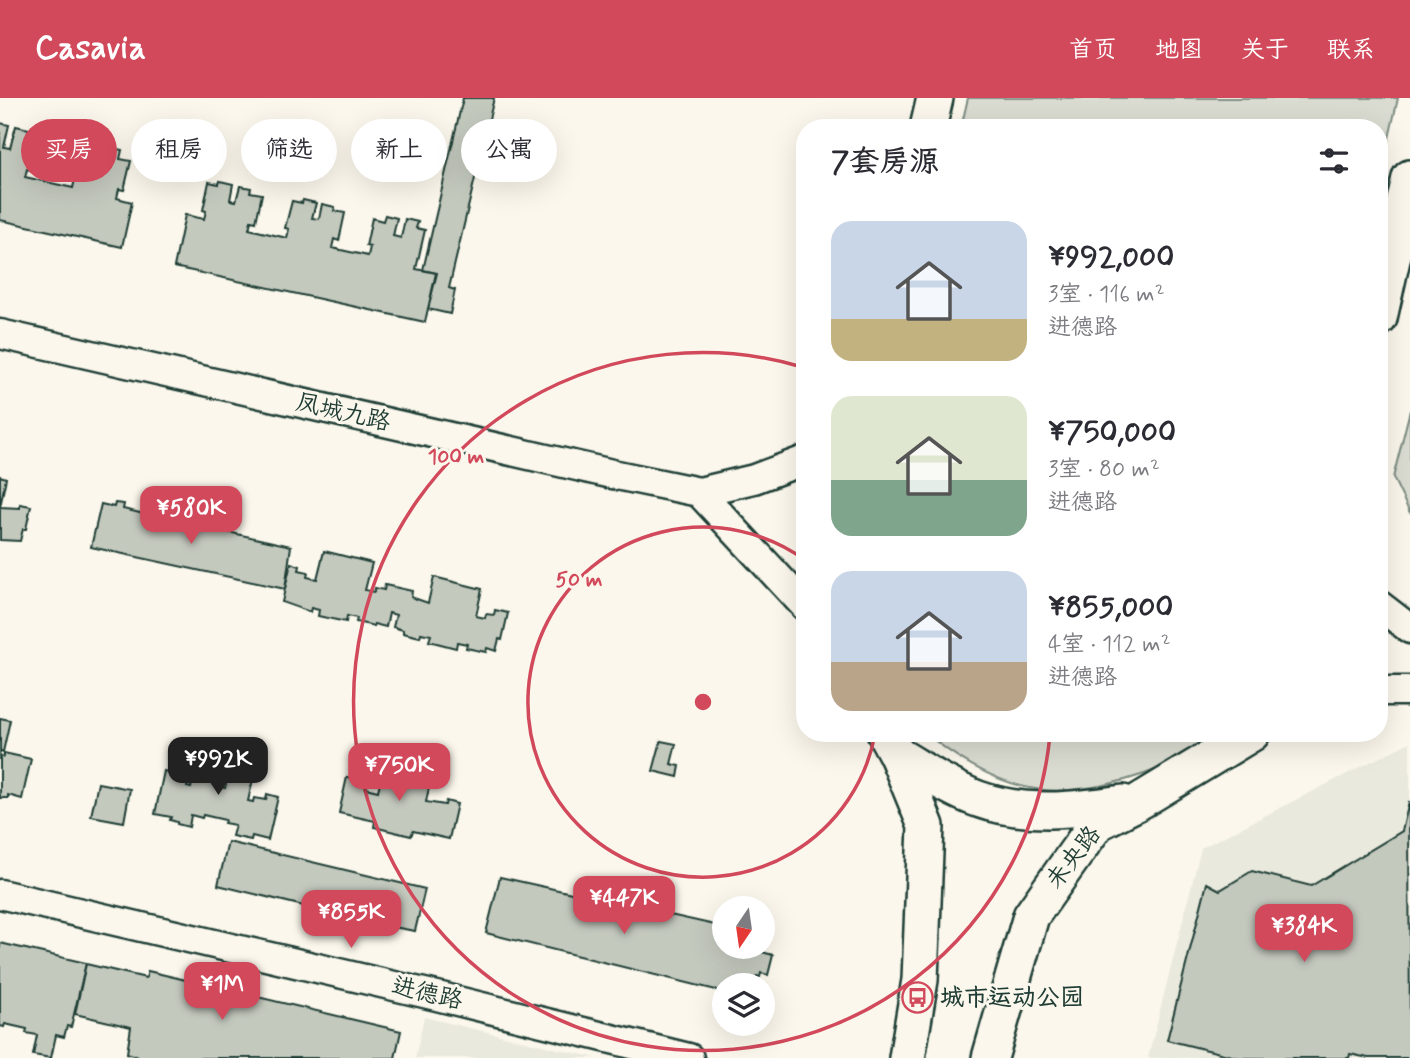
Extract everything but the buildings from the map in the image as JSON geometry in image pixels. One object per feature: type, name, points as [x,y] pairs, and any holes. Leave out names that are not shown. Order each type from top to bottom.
[{"type":"main road","points":[[930,119],[935,98]]},
{"type":"main road","points":[[1388,277],[1410,178]]},
{"type":"main road","name":"未央路","points":[[990,1058],[1031,916],[1097,823],[1140,801],[1237,742]]},
{"type":"main road","points":[[891,744],[977,799],[1024,810],[1070,810],[1140,801]]},
{"type":"main road","points":[[891,744],[926,826],[920,979],[906,1058]]},
{"type":"street","name":"凤城九路","points":[[0,334],[699,492]]},
{"type":"street","points":[[796,463],[754,479],[699,492],[796,596]]},
{"type":"street","points":[[1388,612],[1410,629]]},
{"type":"street","points":[[1388,691],[1410,691]]},
{"type":"street","name":"进德路","points":[[0,894],[689,1058]]},
{"type":"shaded area","points":[[968,98],[1398,98],[1388,143],[1388,119],[963,119]]},
{"type":"shaded area","points":[[1410,410],[1410,513],[1393,478]]},
{"type":"shaded area","points":[[938,742],[1203,742],[1180,759],[1145,774],[1084,789],[1063,790],[1043,790],[1012,783],[986,772]]},
{"type":"shaded area","points":[[1410,742],[1410,1058],[1148,1058],[1201,848]]},
{"type":"shaded area","points":[[424,1017],[596,1058],[415,1058]]},
{"type":"place","name":"城市运动公园","points":[[917,998]]}]
